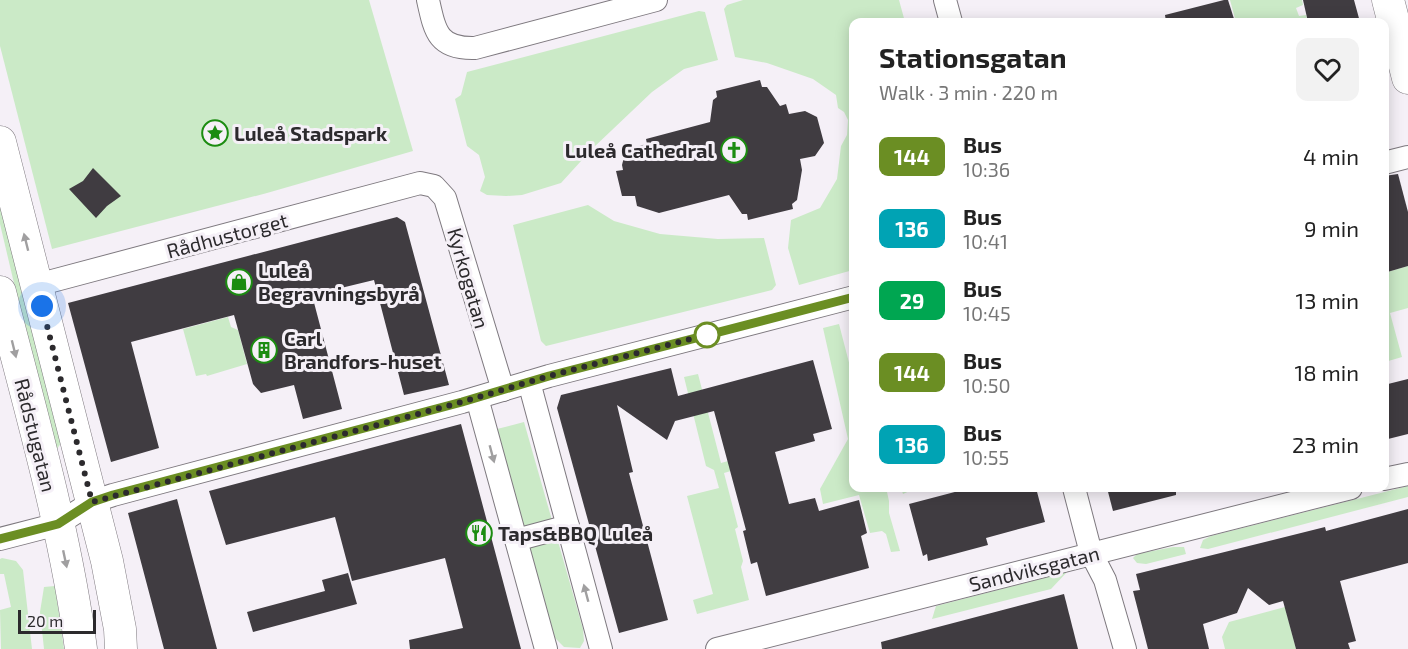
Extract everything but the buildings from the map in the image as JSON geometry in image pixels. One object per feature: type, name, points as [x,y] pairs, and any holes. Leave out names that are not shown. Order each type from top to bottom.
[{"type":"main road","points":[[1388,0],[1408,78]]},
{"type":"main road","name":"Rådstugatan","points":[[0,142],[107,561],[120,629],[121,649]]},
{"type":"main road","name":"Rådstugatan","points":[[0,292],[58,524],[76,611],[81,649]]},
{"type":"street","points":[[428,0],[439,37],[445,43],[458,48],[475,48],[656,0]]},
{"type":"street","points":[[945,0],[950,18]]},
{"type":"street","points":[[1389,162],[1408,157]]},
{"type":"street","name":"Rådhustorget","points":[[37,285],[417,184]]},
{"type":"street","name":"Kyrkogatan","points":[[417,184],[434,186],[445,198],[503,390]]},
{"type":"street","points":[[0,539],[58,524],[92,502],[529,382],[849,298]]},
{"type":"street","points":[[529,382],[601,649]]},
{"type":"street","points":[[477,398],[546,649]]},
{"type":"street","points":[[1389,478],[1408,474]]},
{"type":"street","points":[[1075,492],[1091,553],[1105,580],[1125,649]]},
{"type":"street","name":"Sandviksgatan","points":[[717,649],[1335,492]]},
{"type":"street","points":[[516,540],[568,526]]},
{"type":"green space","name":"Luleå Stadspark","points":[[0,0],[369,0],[413,151],[267,193],[52,249],[0,46]]},
{"type":"green space","points":[[743,0],[899,0],[904,18],[849,18],[849,271],[799,285],[788,248],[791,220],[820,208],[837,179],[841,146],[847,135],[848,120],[844,112],[838,108],[836,95],[813,79],[767,63],[735,57],[724,9],[727,5]]},
{"type":"green space","points":[[1230,0],[1302,0],[1303,5],[1296,8],[1299,16],[1306,15],[1307,18],[1235,18]]},
{"type":"green space","points":[[699,11],[705,12],[718,60],[684,69],[652,92],[592,149],[561,183],[522,195],[487,195],[480,191],[485,177],[479,155],[467,146],[455,99],[461,95],[467,72]]},
{"type":"green space","points":[[0,183],[61,443],[57,449],[39,389],[0,224]]},
{"type":"green space","points":[[588,205],[614,221],[660,234],[718,239],[764,238],[776,285],[772,290],[546,346],[541,341],[513,225]]},
{"type":"green space","points":[[1408,266],[1408,308],[1390,313],[1402,357],[1389,361],[1389,272]]},
{"type":"green space","points":[[228,317],[231,327],[238,330],[247,364],[207,376],[206,374],[196,376],[183,329]]},
{"type":"green space","points":[[839,324],[849,363],[849,492],[887,492],[889,513],[900,551],[891,552],[886,534],[882,531],[870,533],[859,495],[823,504],[820,489],[848,439],[823,328]]},
{"type":"green space","points":[[698,374],[721,463],[746,456],[748,466],[724,473],[738,527],[735,529],[749,600],[697,614],[693,600],[713,594],[687,496],[719,488],[714,470],[706,466],[684,377]]},
{"type":"green space","points":[[524,422],[583,629],[584,641],[580,648],[564,647],[555,638],[497,429]]},
{"type":"green space","points":[[1408,486],[1408,497],[1208,549],[1200,548],[1203,540],[1211,536]]},
{"type":"green space","points":[[1184,547],[1186,554],[1146,564],[1137,563],[1133,558],[1137,554]]},
{"type":"green space","points":[[0,559],[16,561],[23,570],[32,649],[1,649],[0,610],[11,607],[4,574],[0,574]]},
{"type":"green space","points":[[1067,572],[1051,589],[932,619],[936,606]]},
{"type":"green space","points":[[55,586],[64,649],[44,649],[40,612],[44,587]]},
{"type":"green space","points":[[1285,607],[1296,649],[1225,649],[1222,637],[1229,622]]},
{"type":"bus line","name":"144","points":[[0,539],[58,524],[92,502],[113,495],[462,402],[549,376],[849,298]]},
{"type":"place","name":"Luleå Stadspark","points":[[215,133]]},
{"type":"place","name":"Luleå Cathedral","points":[[734,150]]},
{"type":"place","name":"Luleå Begravningsbyrå","points":[[239,282]]},
{"type":"place","name":"Carl Brandfors-huset","points":[[264,350]]},
{"type":"place","name":"Taps&BBQ Luleå","points":[[479,533]]},
{"type":"route","points":[[42,306],[92,502],[710,334],[707,335]]}]
